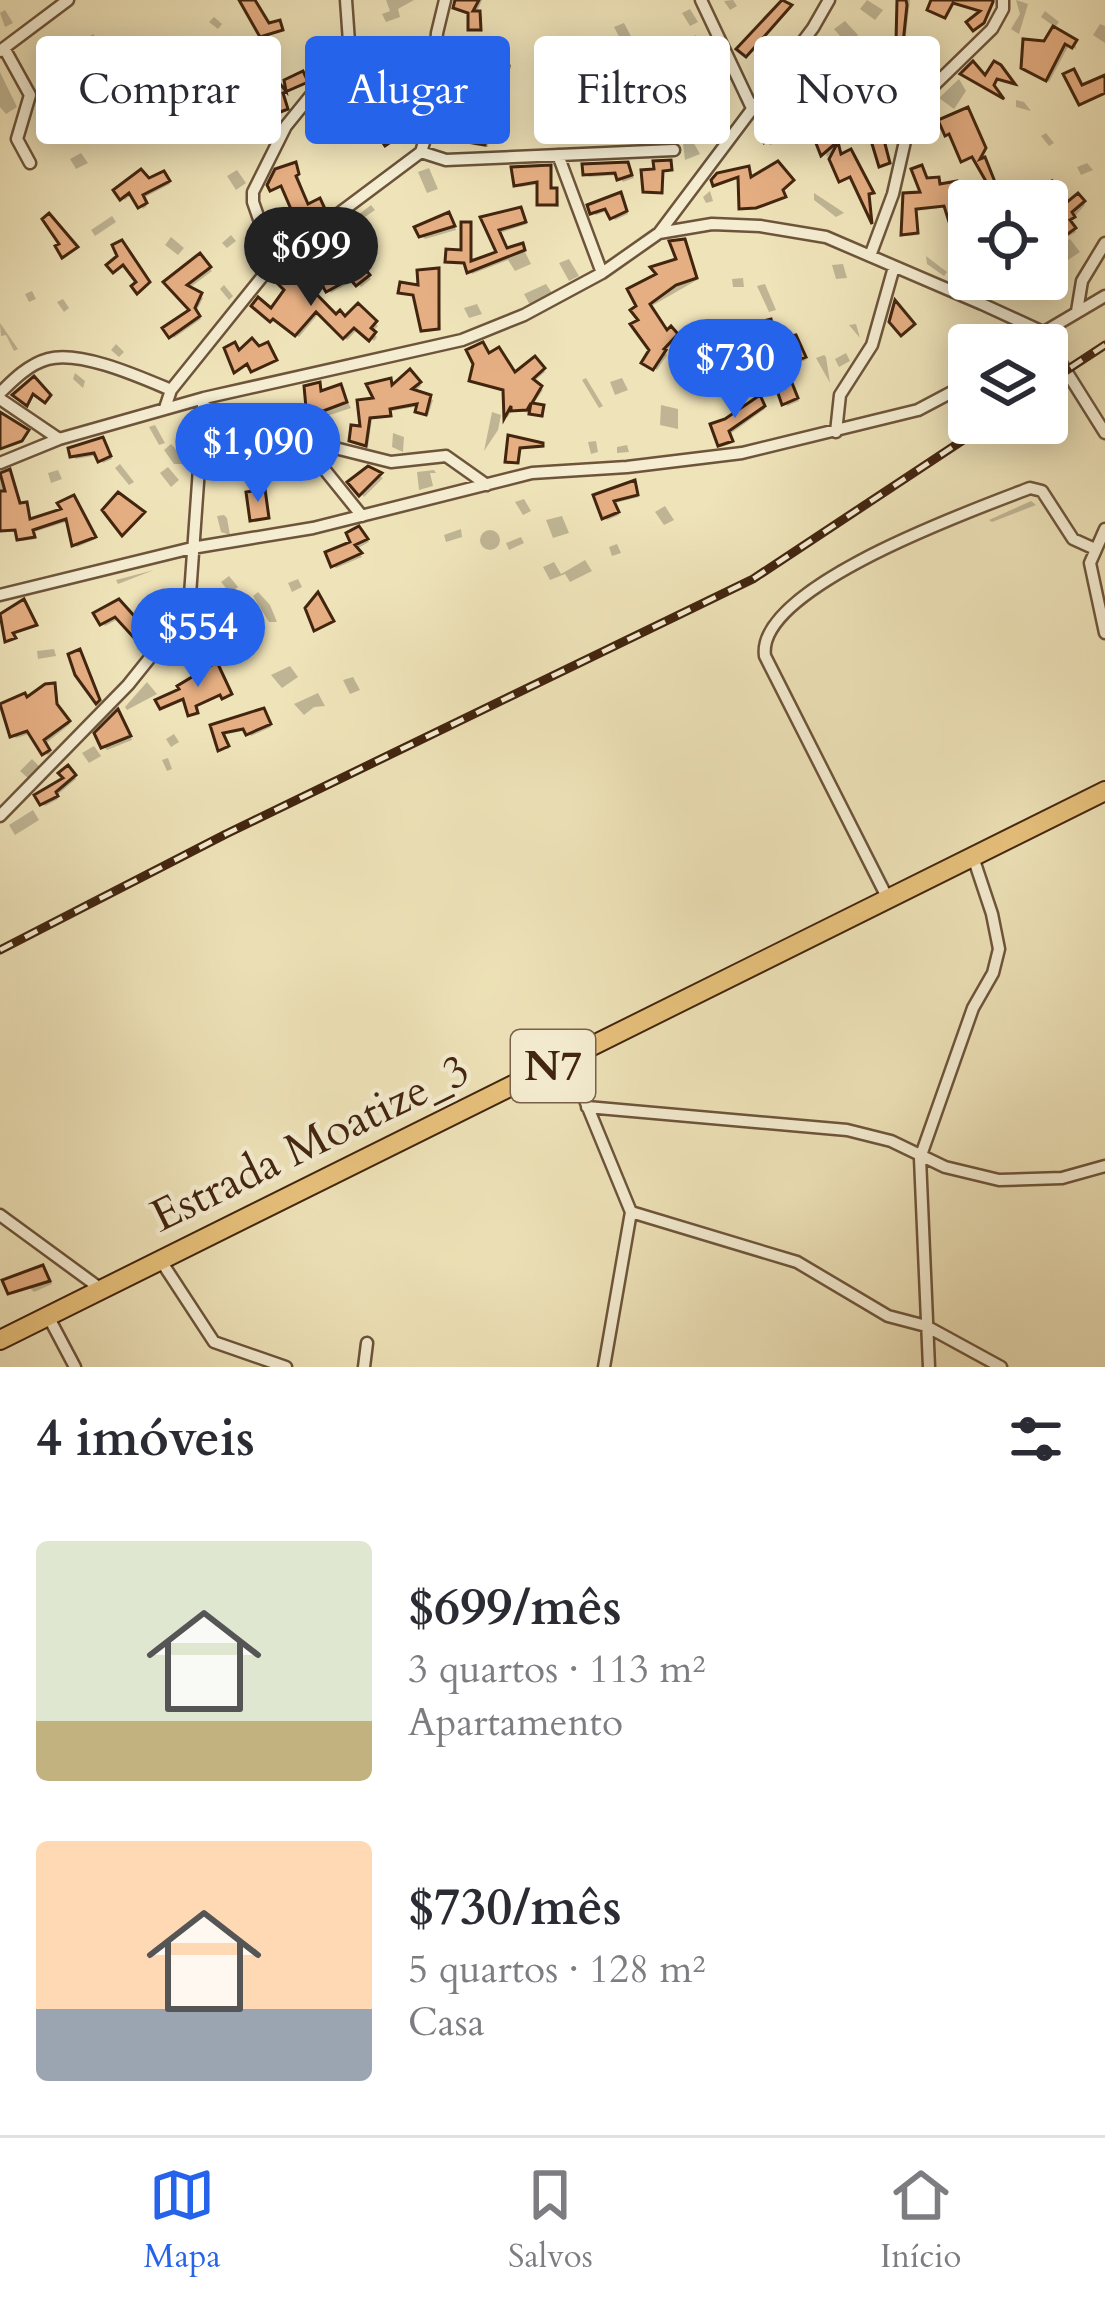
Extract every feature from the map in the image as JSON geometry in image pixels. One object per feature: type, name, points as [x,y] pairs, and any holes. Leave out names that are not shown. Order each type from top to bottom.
[{"type":"highway","name":"Estrada Moatize_3","points":[[0,1340],[1105,791]]},
{"type":"street","points":[[30,163],[17,139],[30,94],[2,50],[68,0]]},
{"type":"street","points":[[274,262],[253,202],[254,192],[286,126],[346,52],[350,42],[346,0]]},
{"type":"street","points":[[165,408],[171,389],[274,262],[421,152],[430,123],[437,33],[446,0]]},
{"type":"street","points":[[701,0],[752,108]]},
{"type":"street","points":[[0,464],[59,440],[165,408],[462,340],[524,315],[602,273],[659,233],[829,0]]},
{"type":"street","points":[[870,256],[893,194],[913,106],[992,29],[1003,0]]},
{"type":"street","points":[[421,152],[446,160],[674,150]]},
{"type":"street","points":[[557,155],[602,273]]},
{"type":"street","points":[[659,233],[712,224],[826,237],[1025,324]]},
{"type":"street","points":[[1077,311],[1082,281],[1105,243]]},
{"type":"street","points":[[836,432],[840,395],[872,346],[894,267]]},
{"type":"street","points":[[1054,324],[1105,296]]},
{"type":"street","points":[[59,440],[0,396],[30,367],[51,358],[76,359],[171,389]]},
{"type":"street","points":[[1068,374],[1105,433]]},
{"type":"street","points":[[0,595],[192,548],[362,516],[532,473],[742,453],[918,410],[948,394]]},
{"type":"street","points":[[204,402],[308,449],[362,516]]},
{"type":"street","points":[[0,816],[128,685],[184,616],[190,599],[204,402]]},
{"type":"street","points":[[308,449],[331,447],[391,462],[446,456],[488,485]]},
{"type":"street","points":[[888,899],[765,656],[763,643],[770,629],[826,579],[911,534],[1030,488],[1042,490],[1073,539],[1095,549]]},
{"type":"street","points":[[1105,530],[1090,563],[1105,633]]},
{"type":"street","points":[[929,1367],[920,1158],[999,949],[973,857]]},
{"type":"street","points":[[568,1059],[631,1212],[604,1367]]},
{"type":"street","points":[[587,1107],[847,1130],[891,1141],[920,1158],[999,1180],[1062,1178],[1105,1166]]},
{"type":"street","points":[[631,1212],[797,1262],[888,1316],[926,1326],[1001,1367]]},
{"type":"street","points":[[0,1215],[101,1289]]},
{"type":"street","points":[[161,1261],[214,1342],[286,1367]]},
{"type":"street","points":[[48,1316],[74,1367]]},
{"type":"street","points":[[364,1367],[367,1342]]},
{"type":"building","points":[[239,0],[255,0],[269,23],[280,20],[283,30],[259,36]]},
{"type":"building","points":[[455,0],[479,0],[473,11],[480,11],[481,30],[468,30],[468,13],[453,8]]},
{"type":"building","points":[[782,0],[792,5],[765,36],[754,36],[754,48],[746,57],[736,49]]},
{"type":"building","points":[[897,0],[906,0],[904,36],[896,36]]},
{"type":"building","points":[[931,0],[993,2],[984,23],[973,31],[966,22],[980,11],[953,3],[945,18],[927,10]]},
{"type":"building","points":[[1053,26],[1077,40],[1072,48],[1065,44],[1046,81],[1021,68],[1023,39],[1044,41]]},
{"type":"building","points":[[973,61],[985,75],[994,61],[1001,65],[1015,84],[997,79],[994,85],[1004,99],[960,74]]},
{"type":"building","points":[[1074,69],[1082,85],[1105,75],[1105,93],[1079,105],[1063,74]]},
{"type":"building","points":[[303,71],[305,75],[305,83],[283,93],[288,109],[281,112],[281,85],[286,91],[284,80]]},
{"type":"building","points":[[968,107],[986,148],[980,159],[985,157],[994,180],[985,180],[972,157],[961,162],[940,119]]},
{"type":"building","points":[[816,144],[835,144],[821,156]]},
{"type":"building","points":[[837,144],[841,154],[851,149],[874,193],[869,194],[872,224],[850,177],[839,182],[829,159]]},
{"type":"building","points":[[872,144],[885,144],[890,163],[879,167]]},
{"type":"building","points":[[671,160],[672,170],[663,171],[662,193],[643,192],[641,170],[654,169],[653,161]]},
{"type":"building","points":[[778,161],[794,180],[783,190],[786,197],[756,208],[739,209],[738,177],[713,186],[711,180],[717,173],[749,166],[751,177]]},
{"type":"building","points":[[296,162],[296,176],[308,204],[320,198],[326,211],[297,223],[281,186],[270,191],[267,185],[275,169]]},
{"type":"building","points":[[628,162],[632,175],[617,180],[615,173],[583,175],[582,164]]},
{"type":"building","points":[[551,165],[557,205],[537,205],[537,182],[514,186],[511,167]]},
{"type":"building","points":[[922,165],[927,178],[948,183],[948,218],[944,206],[916,209],[918,233],[901,235],[903,193],[920,192],[911,169]]},
{"type":"building","points":[[141,169],[149,178],[164,171],[170,181],[143,195],[147,203],[138,208],[129,193],[120,200],[113,190]]},
{"type":"building","points":[[621,192],[627,211],[610,219],[605,209],[590,214],[587,205]]},
{"type":"building","points":[[1078,193],[1085,201],[1072,212],[1075,217],[1070,220],[1076,228],[1068,234],[1068,201]]},
{"type":"building","points":[[521,207],[526,222],[499,230],[507,248],[523,243],[525,250],[467,273],[464,263],[445,262],[446,249],[461,250],[461,222],[471,222],[471,261],[496,252],[480,217]]},
{"type":"building","points":[[449,212],[455,226],[419,237],[414,227]]},
{"type":"building","points":[[49,213],[78,247],[62,258],[55,246],[59,244],[42,219]]},
{"type":"building","points":[[328,234],[354,269],[361,264],[370,275],[356,286],[350,279],[326,292],[303,252]]},
{"type":"building","points":[[685,239],[697,278],[676,285],[650,304],[667,330],[671,326],[678,334],[653,370],[641,363],[649,350],[630,324],[638,320],[630,310],[636,306],[627,289],[656,274],[650,267],[676,259],[669,241]]},
{"type":"building","points":[[122,240],[150,282],[137,294],[131,286],[136,282],[123,265],[113,273],[106,265],[117,256],[112,245]]},
{"type":"building","points":[[200,253],[211,267],[187,285],[202,293],[195,308],[200,316],[169,338],[162,328],[189,310],[163,282]]},
{"type":"building","points":[[287,264],[336,314],[340,310],[345,316],[358,303],[377,321],[369,341],[354,328],[343,339],[316,312],[295,336],[251,306],[258,297],[271,308],[284,290],[273,279]]},
{"type":"building","points":[[439,268],[439,329],[421,331],[413,295],[398,293],[400,282],[418,285],[417,270]]},
{"type":"building","points":[[895,300],[915,324],[901,336],[889,322]]},
{"type":"building","points":[[771,319],[776,339],[796,335],[806,357],[786,368],[798,398],[782,405],[768,364],[741,376],[737,367],[745,363],[738,344],[762,335],[759,322]]},
{"type":"building","points":[[252,338],[259,346],[268,342],[277,360],[251,372],[247,364],[234,373],[224,348],[235,342],[239,350]]},
{"type":"building","points":[[483,342],[489,353],[499,347],[515,372],[535,356],[545,368],[533,379],[542,386],[532,403],[544,405],[542,416],[529,414],[531,403],[527,410],[511,411],[511,406],[504,419],[503,390],[469,381],[473,364],[466,350]]},
{"type":"building","points":[[410,369],[421,382],[412,389],[431,395],[426,415],[415,412],[417,404],[390,409],[391,416],[370,418],[366,446],[349,441],[351,425],[360,426],[357,400],[373,398],[366,384],[391,378],[392,385]]},
{"type":"building","points":[[34,376],[51,395],[45,403],[33,394],[27,406],[12,395]]},
{"type":"building","points":[[320,382],[321,391],[341,384],[347,402],[323,411],[324,429],[308,430],[304,386]]},
{"type":"building","points":[[760,395],[765,406],[729,431],[733,441],[718,446],[710,424]]},
{"type":"building","points":[[0,412],[29,430],[22,441],[0,449]]},
{"type":"building","points":[[508,435],[543,446],[520,448],[518,463],[505,462]]},
{"type":"building","points":[[103,437],[111,456],[98,462],[94,453],[70,457],[68,448]]},
{"type":"building","points":[[368,466],[382,473],[359,496],[347,482]]},
{"type":"building","points":[[10,469],[30,519],[61,509],[57,503],[74,495],[96,537],[72,546],[66,519],[33,530],[35,537],[17,540],[15,530],[0,531],[0,491],[5,491],[0,473]]},
{"type":"building","points":[[635,480],[638,495],[614,501],[619,512],[602,519],[593,495]]},
{"type":"building","points":[[265,489],[269,518],[250,521],[246,492]]},
{"type":"building","points":[[118,492],[145,512],[122,536],[102,510]]},
{"type":"building","points":[[359,526],[368,539],[355,545],[362,553],[331,567],[325,552],[350,542],[346,533]]},
{"type":"building","points":[[318,592],[334,621],[314,631],[305,608]]},
{"type":"building","points":[[24,599],[37,625],[13,633],[16,638],[5,642],[0,614]]},
{"type":"building","points":[[119,599],[137,619],[155,602],[170,617],[162,627],[155,621],[135,639],[115,617],[100,625],[93,613]]},
{"type":"building","points":[[80,649],[100,700],[96,704],[75,675],[68,654]]},
{"type":"building","points":[[217,662],[232,694],[196,706],[198,713],[188,716],[183,699],[160,709],[155,700]]},
{"type":"building","points":[[55,683],[57,704],[70,721],[44,740],[50,750],[42,755],[27,731],[10,737],[0,704]]},
{"type":"building","points":[[264,708],[271,724],[246,735],[243,729],[223,733],[229,746],[218,751],[210,725]]},
{"type":"building","points":[[118,709],[131,736],[101,748],[94,733]]},
{"type":"building","points":[[68,765],[76,775],[56,792],[58,796],[40,805],[34,795],[63,778],[58,773]]},
{"type":"building","points":[[43,1265],[50,1281],[8,1294],[2,1280]]},
{"type":"railway","points":[[1068,369],[1105,345]]},
{"type":"railway","points":[[0,950],[226,834],[753,579],[957,444]]}]
